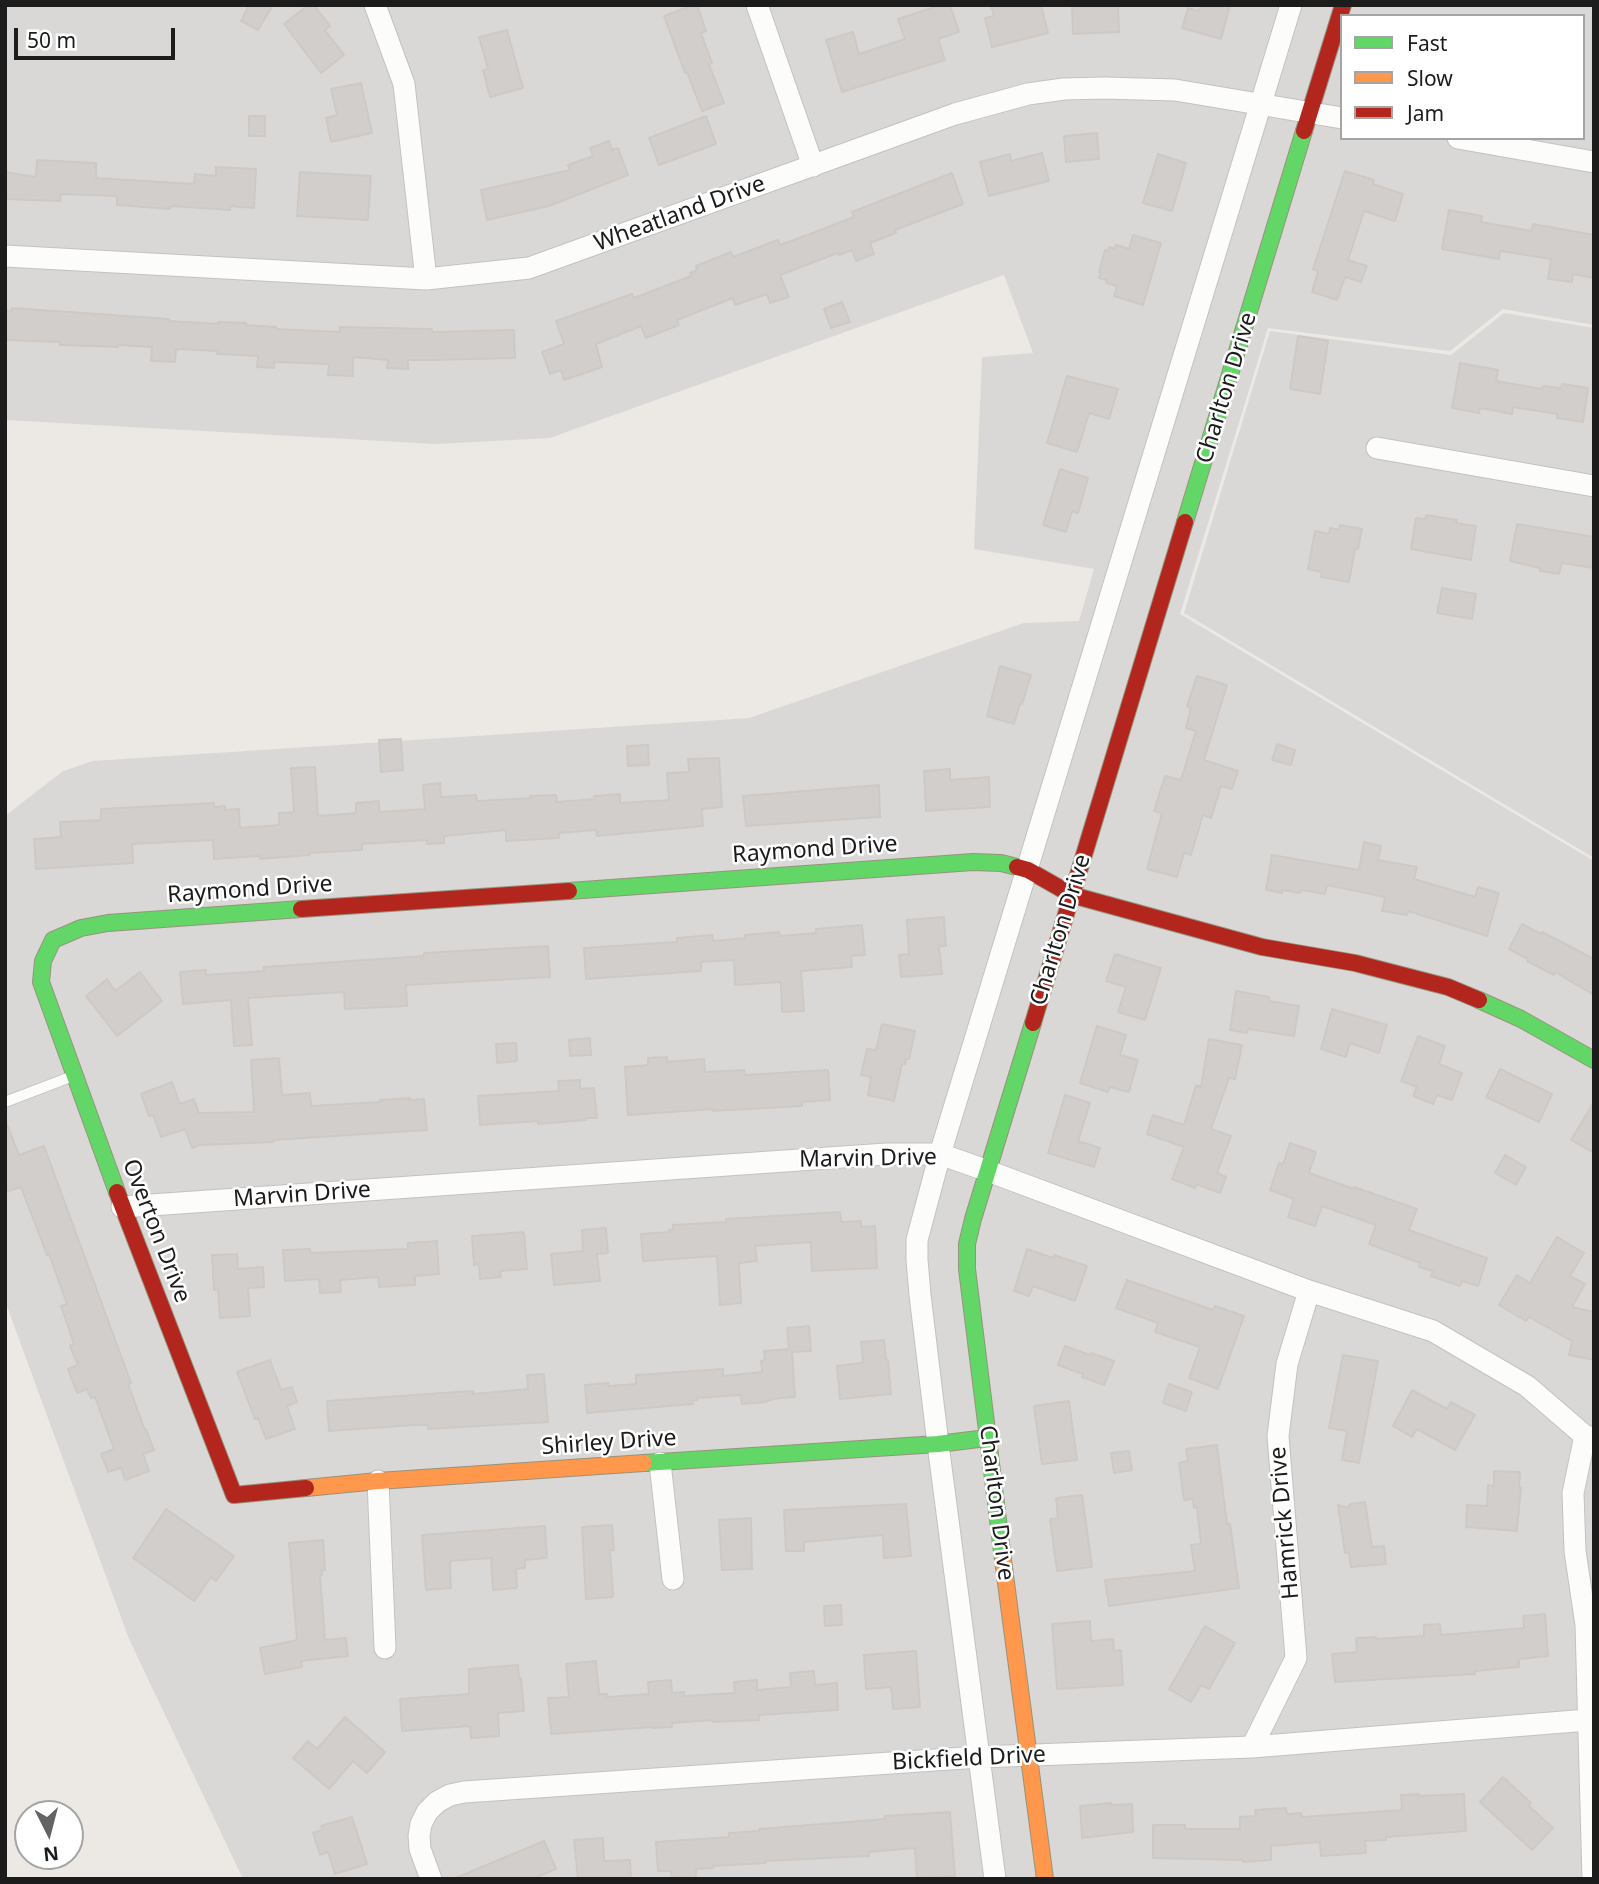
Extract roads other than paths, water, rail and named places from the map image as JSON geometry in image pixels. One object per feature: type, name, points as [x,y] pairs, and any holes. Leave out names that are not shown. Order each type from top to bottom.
[{"type":"street","points":[[375,5],[404,83],[426,279]]},
{"type":"street","points":[[757,5],[813,166]]},
{"type":"street","points":[[995,1879],[938,1444],[916,1251],[919,1227],[1291,5]]},
{"type":"street","name":"Charlton Drive","points":[[1045,1879],[987,1438],[966,1256],[970,1230],[1340,15]]},
{"type":"street","name":"Wheatland Drive","points":[[5,256],[426,279],[529,268],[955,114],[1028,94],[1105,88],[1175,90],[1340,118]]},
{"type":"street","points":[[1469,140],[1594,162]]},
{"type":"street","points":[[1377,447],[1594,486]]},
{"type":"street","name":"Raymond Drive","points":[[41,982],[43,961],[53,940],[81,928],[108,923],[973,862],[1001,863],[1028,870],[1072,895],[1262,947],[1355,963],[1448,987],[1521,1019],[1594,1060]]},
{"type":"street","name":"Overton Drive","points":[[41,982],[122,1208],[234,1495]]},
{"type":"street","name":"Marvin Drive","points":[[122,1208],[886,1154],[940,1154],[1309,1291],[1433,1331],[1527,1386],[1590,1437]]},
{"type":"street","name":"Hamrick Drive","points":[[1252,1748],[1296,1658],[1278,1436],[1287,1363],[1309,1291]]},
{"type":"street","points":[[1590,1437],[1573,1493],[1575,1551],[1586,1625],[1593,1879]]},
{"type":"street","name":"Shirley Drive","points":[[234,1495],[378,1481],[938,1444],[987,1438]]},
{"type":"street","points":[[660,1463],[673,1579]]},
{"type":"street","points":[[378,1481],[385,1648]]},
{"type":"street","name":"Bickfield Drive","points":[[431,1879],[420,1849],[421,1824],[426,1812],[437,1801],[464,1792],[1029,1754],[1252,1748],[1588,1720]]},
{"type":"lane","points":[[5,1102],[74,1076]]}]
